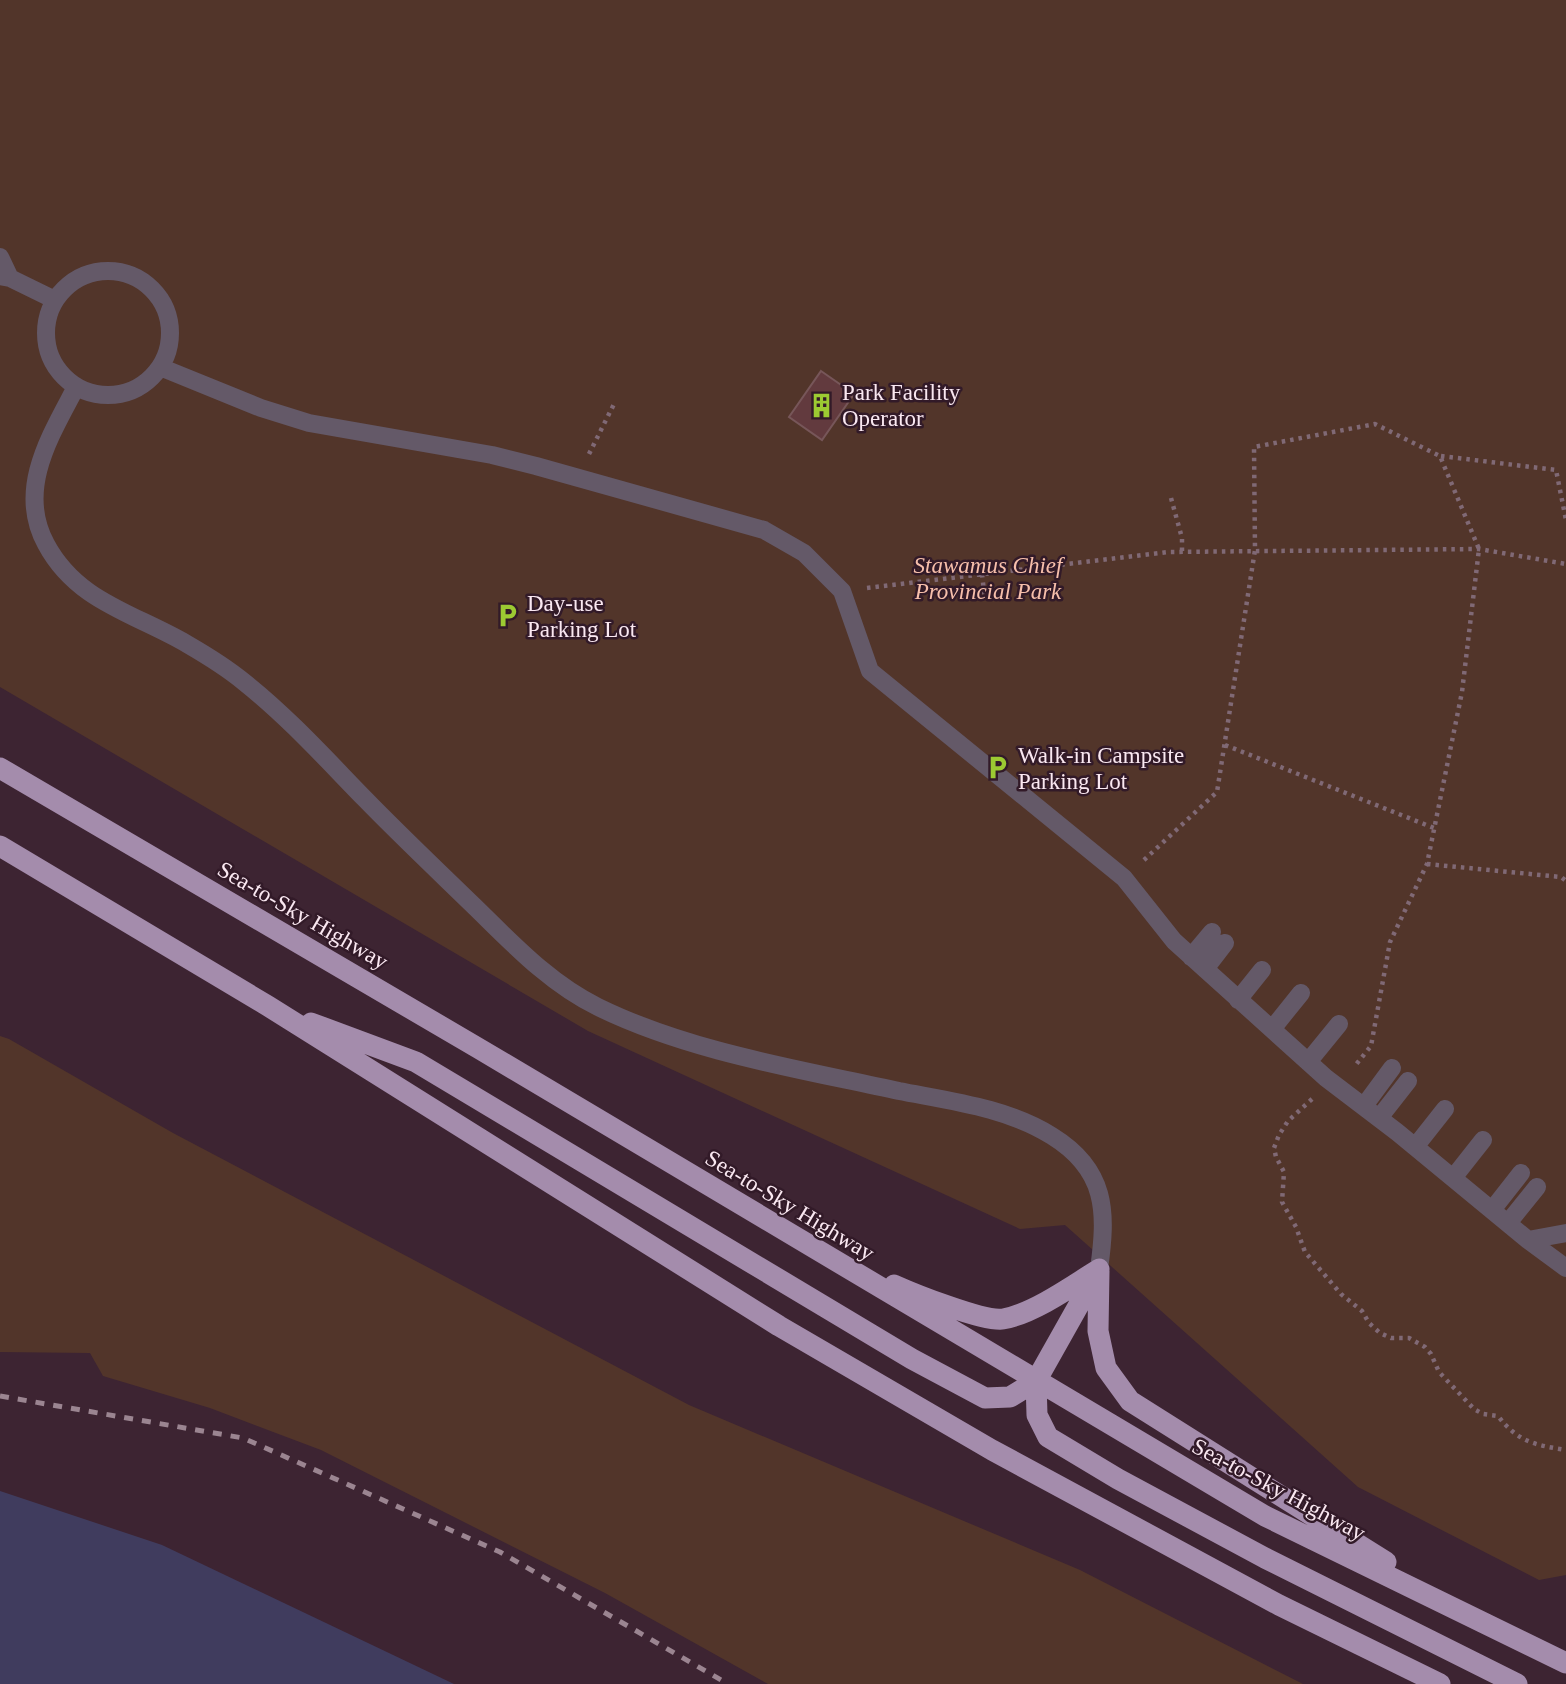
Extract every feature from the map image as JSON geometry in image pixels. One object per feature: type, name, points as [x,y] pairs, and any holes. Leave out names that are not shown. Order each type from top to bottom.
[{"type":"highway","name":"Sea-to-Sky Highway","points":[[0,768],[1265,1516],[1566,1663]]},
{"type":"highway","points":[[0,846],[268,1006],[779,1326],[992,1450],[1279,1605],[1440,1684]]},
{"type":"highway","points":[[268,1006],[416,1062],[890,1346],[985,1398],[1010,1397],[1036,1381],[1099,1269]]},
{"type":"highway","points":[[809,1247],[935,1301],[966,1312],[1002,1320],[1048,1302],[1099,1269]]},
{"type":"highway","points":[[1099,1269],[1098,1331],[1106,1368],[1130,1401],[1482,1622]]},
{"type":"highway","points":[[1036,1381],[1037,1415],[1048,1437],[1118,1479],[1265,1558],[1517,1684]]},
{"type":"lane","points":[[0,257],[5,277],[55,300]]},
{"type":"lane","points":[[96,271],[115,271],[135,276],[151,287],[163,303],[169,321],[170,341],[165,360],[160,367],[138,388],[119,395],[100,396],[76,387],[65,379],[53,363],[46,345],[45,325],[51,306],[62,290],[78,278],[96,271]]},
{"type":"lane","points":[[160,367],[261,408],[309,423],[492,455],[764,530],[804,553],[842,591],[870,671],[1124,878],[1174,942],[1308,1062],[1566,1268]]},
{"type":"lane","points":[[76,387],[49,437],[36,472],[36,513],[45,543],[73,582],[113,609],[186,643],[243,680],[299,730],[366,800],[513,944],[552,979],[596,1006],[656,1031],[762,1062],[1001,1114],[1053,1136],[1087,1165],[1101,1197],[1104,1231],[1099,1269]]},
{"type":"lane","points":[[1191,957],[1219,938],[1205,969]]},
{"type":"lane","points":[[1238,1000],[1262,970]]},
{"type":"lane","points":[[1272,1029],[1301,993]]},
{"type":"lane","points":[[1308,1062],[1339,1024]]},
{"type":"lane","points":[[1364,1106],[1392,1068]]},
{"type":"lane","points":[[1379,1118],[1408,1081]]},
{"type":"lane","points":[[1415,1147],[1445,1109]]},
{"type":"lane","points":[[1453,1178],[1483,1140]]},
{"type":"lane","points":[[1492,1210],[1521,1173]]},
{"type":"lane","points":[[1508,1223],[1537,1187]]},
{"type":"lane","points":[[1528,1240],[1566,1233]]},
{"type":"path","points":[[577,479],[614,404]]},
{"type":"path","points":[[1124,878],[1217,792],[1255,550],[1254,447],[1375,424],[1440,456],[1556,470],[1566,520]]},
{"type":"path","points":[[1440,456],[1479,549],[1462,692],[1427,864],[1390,942],[1371,1046],[1288,1121],[1274,1148],[1283,1172],[1282,1202],[1296,1227],[1305,1252],[1341,1294],[1362,1311],[1369,1323],[1391,1338],[1409,1338],[1425,1347],[1439,1372],[1474,1409],[1498,1416],[1510,1431],[1524,1441],[1566,1450]]},
{"type":"path","points":[[1171,498],[1182,538],[1182,552]]},
{"type":"path","points":[[842,591],[1182,552],[1479,549],[1566,564]]},
{"type":"path","points":[[982,574],[985,600]]},
{"type":"path","points":[[1225,745],[1434,828]]},
{"type":"path","points":[[1427,864],[1561,877],[1566,881]]},
{"type":"green space","name":"Stawamus Chief Provincial Park","points":[[0,0],[1566,0],[1566,1575],[1539,1580],[1358,1487],[1065,1225],[1020,1229],[588,1031],[0,687]]},
{"type":"green space","points":[[0,1036],[173,1133],[689,1405],[1080,1570],[1303,1684],[768,1684],[605,1593],[321,1450],[210,1408],[103,1376],[90,1353],[0,1352]]},
{"type":"shaded area","points":[[0,1491],[162,1545],[454,1684],[0,1684]]},
{"type":"building","name":"Park Facility Operator","points":[[821,371],[854,394],[822,440],[789,417]]},
{"type":"railway","points":[[0,1396],[243,1438],[500,1552],[728,1684]]},
{"type":"place","name":"Park Facility Operator","points":[[822,405]]},
{"type":"place","name":"Day-use Parking Lot","points":[[507,616]]},
{"type":"place","name":"Walk-in Campsite Parking Lot","points":[[998,768]]}]
